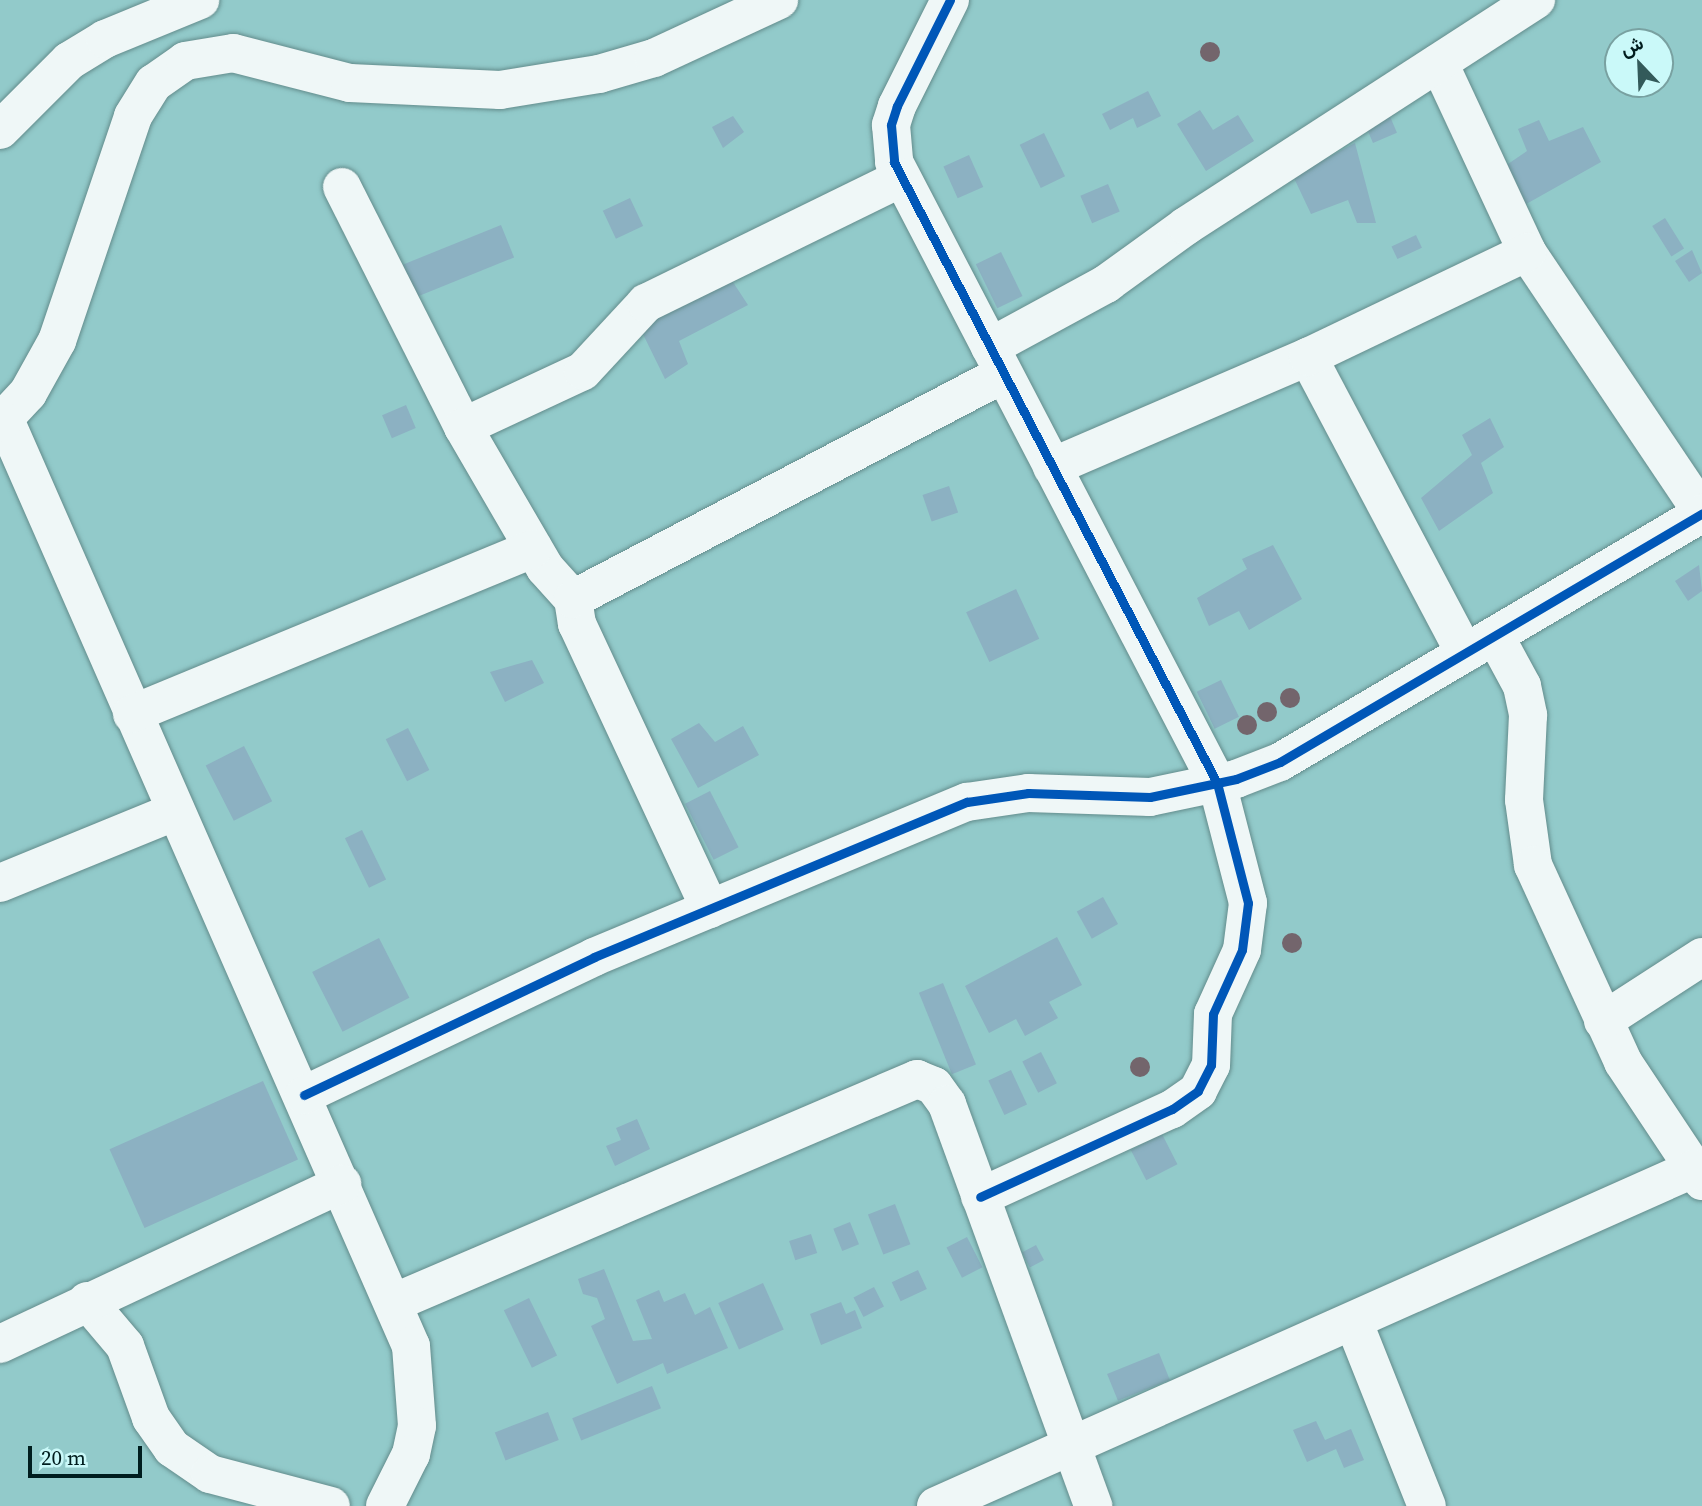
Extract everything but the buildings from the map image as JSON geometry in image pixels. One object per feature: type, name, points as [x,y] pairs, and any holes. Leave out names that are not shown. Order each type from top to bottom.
[{"type":"street","points":[[385,1506],[411,1454],[418,1398],[411,1346],[304,1095],[174,812],[2,421],[39,376],[57,341],[142,98],[169,70],[201,56],[233,53],[350,83],[400,89],[500,90],[586,76],[654,58],[779,0]]},
{"type":"street","points":[[950,0],[891,125],[890,145],[901,178],[1217,783],[1248,903],[1242,950],[1213,1014],[1206,1079],[1198,1091],[1172,1109],[980,1196]]},
{"type":"street","points":[[573,599],[997,361],[1106,284],[1536,0]]},
{"type":"street","points":[[0,130],[69,61],[143,21],[192,5],[201,56]]},
{"type":"street","points":[[304,1095],[594,957],[967,802],[1028,793],[1150,797],[1217,783],[1280,762],[1702,512],[1527,252],[1439,63]]},
{"type":"street","points":[[463,427],[583,371],[646,303],[901,178]]},
{"type":"street","points":[[342,187],[463,427],[556,585],[573,599],[577,624],[710,909]]},
{"type":"street","points":[[1052,467],[1308,357],[1527,252]]},
{"type":"street","points":[[936,1506],[1699,1173],[1646,1102],[1603,1021],[1533,865],[1524,800],[1528,715],[1522,686],[1480,645],[1308,357]]},
{"type":"street","points":[[132,714],[533,549]]},
{"type":"street","points":[[0,883],[174,812]]},
{"type":"street","points":[[1603,1021],[1702,957]]},
{"type":"street","points":[[393,1303],[909,1078],[925,1081],[942,1094],[1093,1506]]},
{"type":"street","points":[[0,1344],[342,1184]]},
{"type":"street","points":[[87,1301],[125,1346],[151,1418],[172,1448],[210,1474],[331,1506]]},
{"type":"street","points":[[1354,1323],[1427,1506]]},
{"type":"cycle path","points":[[950,0],[897,106],[891,125],[894,162],[1217,783],[1248,903],[1242,950],[1213,1014],[1211,1065],[1198,1091],[1172,1109],[980,1197]]},
{"type":"cycle path","points":[[304,1095],[594,957],[967,802],[1028,793],[1150,797],[1236,779],[1280,762],[1702,513]]}]
